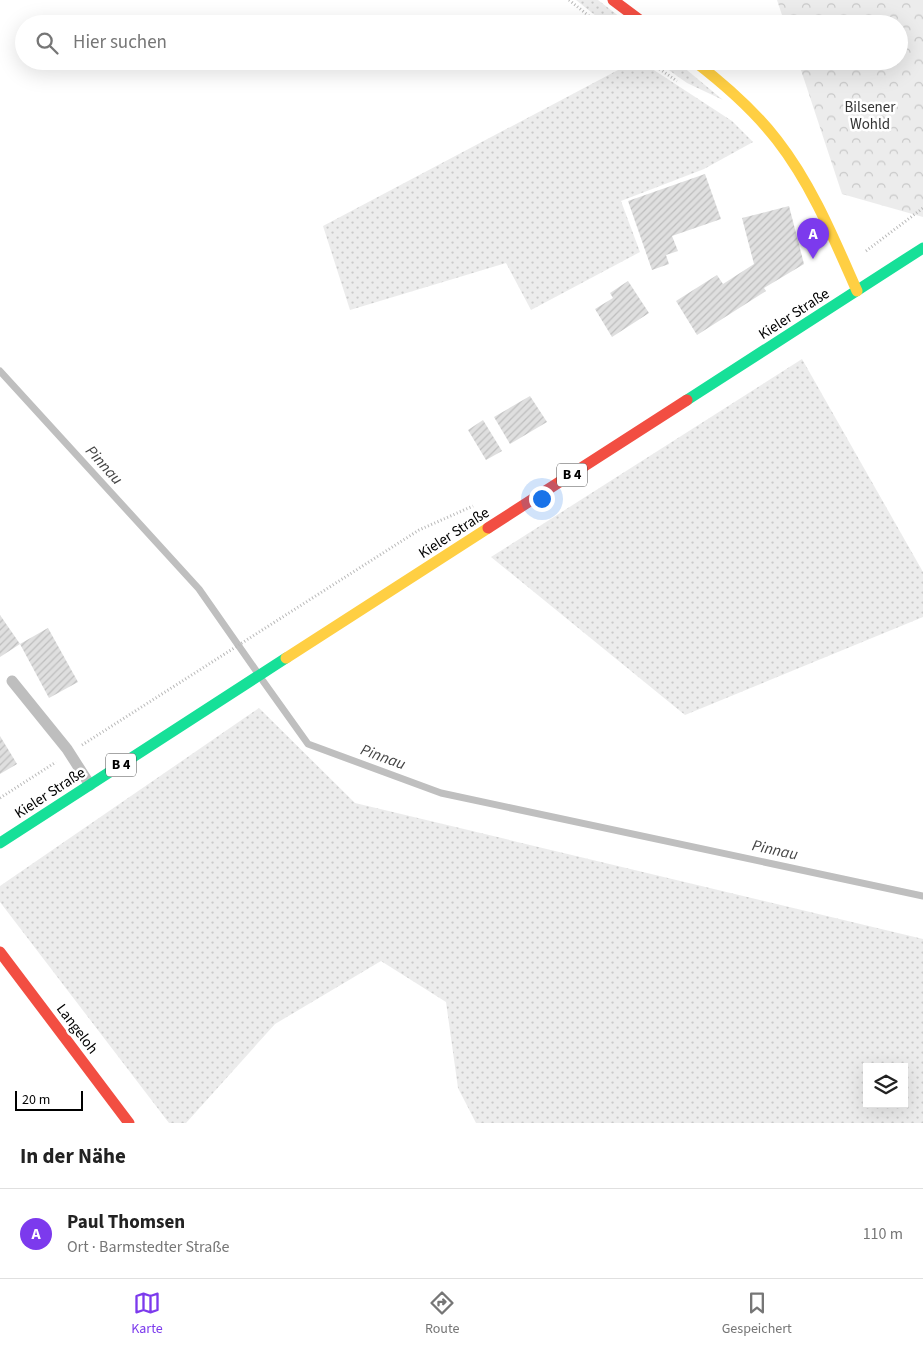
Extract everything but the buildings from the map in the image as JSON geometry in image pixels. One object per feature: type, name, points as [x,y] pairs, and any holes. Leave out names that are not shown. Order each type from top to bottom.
[{"type":"main road","points":[[613,0],[633,15]]},
{"type":"main road","points":[[704,70],[751,110],[786,152],[846,266],[857,291]]},
{"type":"main road","name":"Kieler Straße","points":[[0,844],[923,248]]},
{"type":"main road","name":"Langeloh","points":[[0,952],[129,1123]]},
{"type":"lane","points":[[12,681],[70,753],[90,785]]},
{"type":"path","points":[[569,0],[588,15]]},
{"type":"path","points":[[661,70],[682,85]]},
{"type":"path","points":[[846,266],[923,208]]},
{"type":"path","points":[[0,798],[419,530],[478,504]]},
{"type":"green space","points":[[576,0],[598,0],[617,15],[595,15]]},
{"type":"green space","name":"Bilsener Wohld","points":[[777,0],[923,0],[923,217],[842,194],[801,70],[908,70],[908,15],[782,15]]},
{"type":"green space","points":[[618,70],[654,70],[732,121],[753,142],[704,169],[621,201],[640,252],[531,310],[506,263],[350,310],[323,226]]},
{"type":"green space","points":[[669,70],[687,70],[723,100],[687,83]]},
{"type":"green space","points":[[802,359],[923,572],[923,617],[685,715],[491,557]]},
{"type":"green space","points":[[259,708],[355,803],[923,939],[923,1123],[476,1123],[458,1088],[446,1002],[381,961],[275,1024],[186,1123],[169,1123],[0,902],[0,886]]},
{"type":"waterway","name":"Pinnau","points":[[0,371],[199,589],[257,672]]},
{"type":"waterway","name":"Pinnau","points":[[263,681],[308,744],[441,793],[923,896]]},
{"type":"traffic: fast","points":[[687,400],[923,248]]},
{"type":"traffic: fast","points":[[0,843],[286,658]]},
{"type":"traffic: slow","points":[[705,70],[748,107],[790,157],[822,213],[857,291]]},
{"type":"traffic: slow","points":[[286,658],[488,528]]},
{"type":"traffic: jam","points":[[613,0],[633,15]]},
{"type":"traffic: jam","points":[[488,528],[687,400]]},
{"type":"traffic: jam","points":[[0,952],[129,1123]]},
{"type":"place","name":"Paul Thomsen","points":[[813,259]]}]
